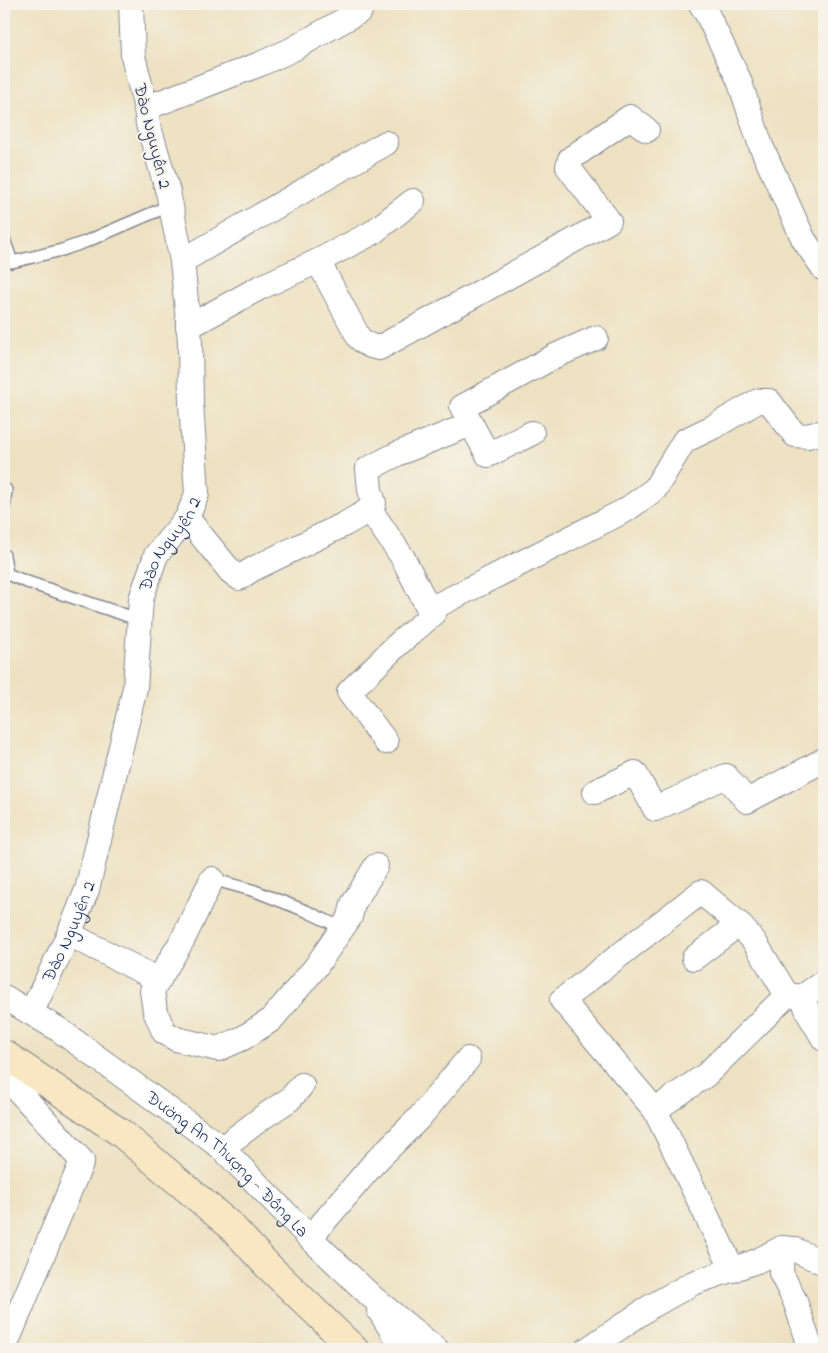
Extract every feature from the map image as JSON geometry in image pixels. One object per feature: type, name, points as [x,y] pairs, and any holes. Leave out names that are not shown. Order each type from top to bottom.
[{"type":"main road","points":[[4,1054],[121,1133],[231,1226],[267,1265],[354,1349]]},
{"type":"street","name":"Đào Nguyên 2","points":[[14,1004],[69,934],[86,890],[134,688],[141,599],[156,555],[187,518],[197,494],[191,403],[190,341],[182,261],[171,205],[148,124],[133,56],[131,4]]},
{"type":"street","points":[[701,4],[739,80],[760,146],[804,240],[821,259]]},
{"type":"street","points":[[146,108],[292,50],[360,11]]},
{"type":"street","points":[[318,261],[359,338],[371,347],[379,348],[610,221],[568,167],[570,159],[630,117],[647,130]]},
{"type":"street","points":[[182,261],[386,143]]},
{"type":"street","points":[[188,327],[260,288],[372,233],[414,201]]},
{"type":"street","points":[[532,433],[488,454],[462,407],[555,356],[596,338]]},
{"type":"street","points":[[386,742],[349,692],[397,645],[432,615],[438,605],[626,510],[655,489],[684,441],[758,401],[769,401],[795,435],[807,436],[824,432]]},
{"type":"street","points":[[187,518],[231,572],[239,578],[366,512],[374,503],[370,490],[368,469],[397,454],[471,424]]},
{"type":"street","points":[[366,512],[375,517],[403,558],[432,615]]},
{"type":"street","points":[[595,792],[635,773],[655,809],[726,776],[747,801],[824,760]]},
{"type":"street","points":[[212,878],[183,939],[152,991],[155,1010],[164,1032],[176,1039],[218,1049],[243,1038],[271,1020],[315,968],[350,917],[353,904],[376,866]]},
{"type":"street","points":[[733,1270],[655,1110],[562,1000],[701,892],[740,924],[810,1016],[824,1039]]},
{"type":"street","points":[[694,958],[740,924]]},
{"type":"street","points":[[69,934],[159,980]]},
{"type":"street","points":[[655,1110],[706,1075],[794,996],[824,982]]},
{"type":"street","name":"Đường An Thượng - Đông La","points":[[14,1004],[58,1029],[222,1148],[310,1238],[372,1297],[436,1349]]},
{"type":"street","points":[[310,1238],[374,1163],[420,1118],[468,1059]]},
{"type":"street","points":[[4,1075],[82,1161],[4,1349]]},
{"type":"street","points":[[222,1148],[290,1099],[302,1084]]},
{"type":"street","points":[[782,1248],[781,1273],[795,1301],[811,1349]]},
{"type":"street","points":[[588,1349],[650,1307],[693,1283],[757,1261],[782,1248],[793,1249],[824,1263]]},
{"type":"street","points":[[372,1297],[403,1349]]},
{"type":"lane","points":[[4,239],[12,262],[62,250],[85,242],[171,205]]},
{"type":"lane","points":[[4,488],[6,490],[4,508]]},
{"type":"lane","points":[[4,555],[7,574],[140,620]]},
{"type":"lane","points":[[212,878],[255,891],[306,911],[342,928]]}]
